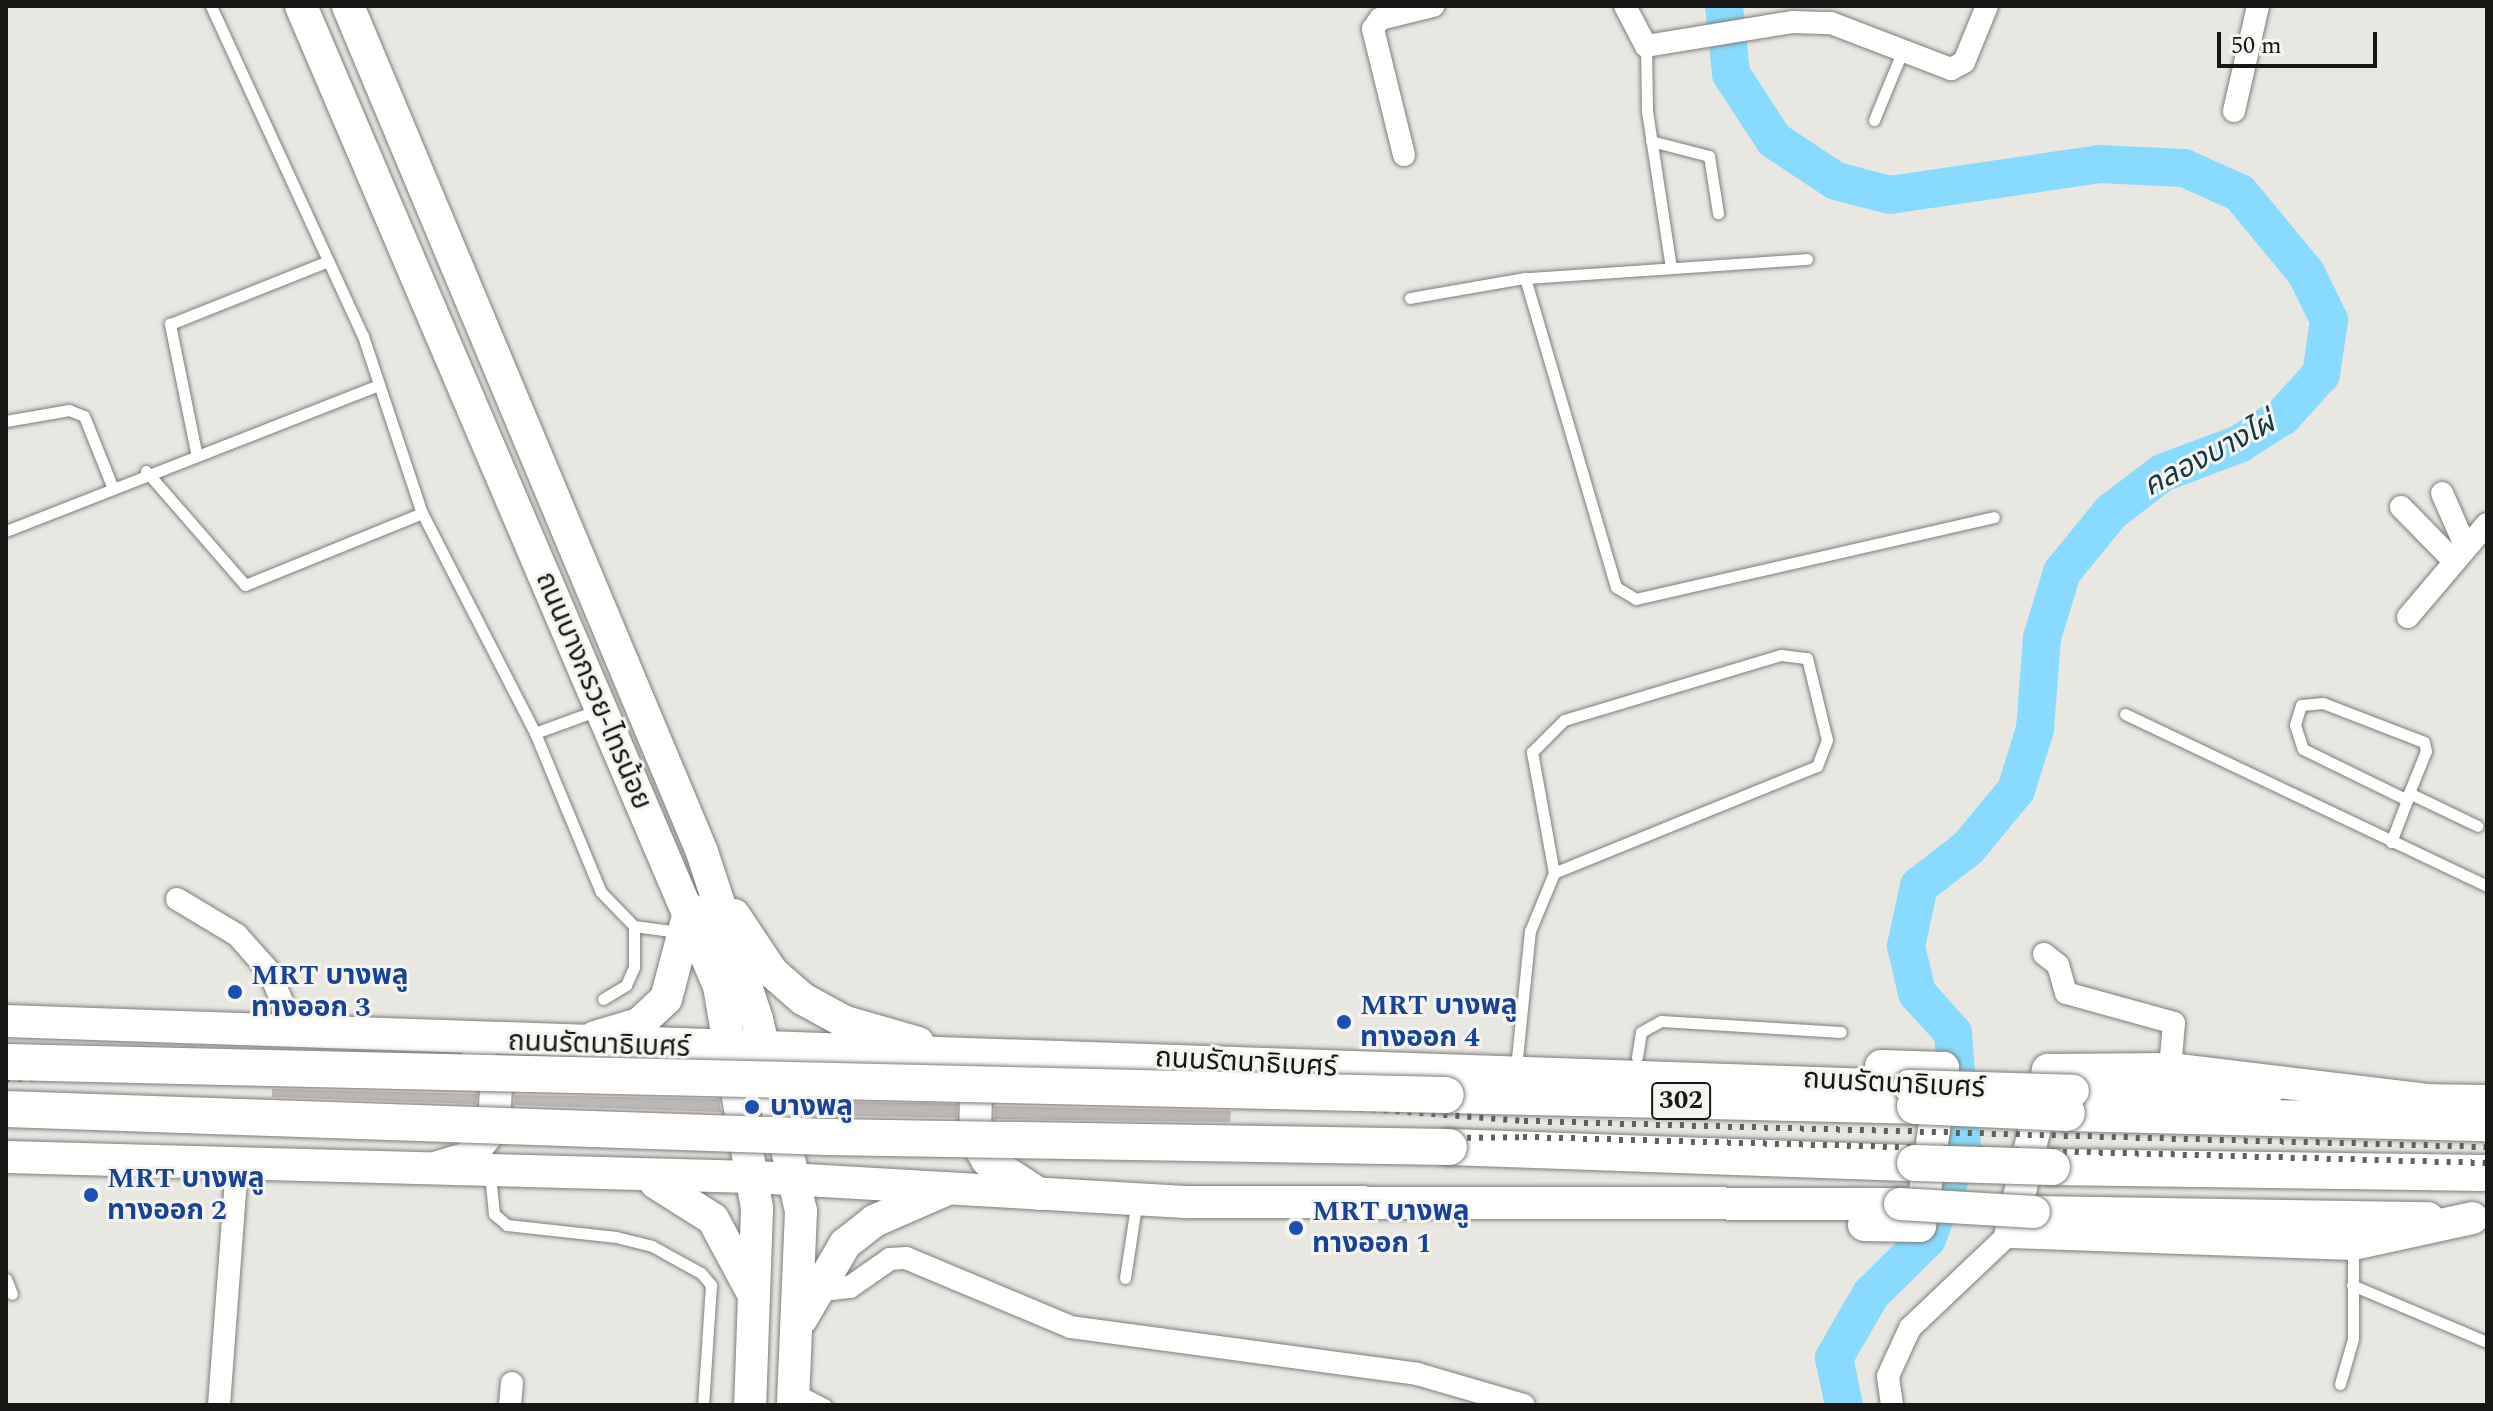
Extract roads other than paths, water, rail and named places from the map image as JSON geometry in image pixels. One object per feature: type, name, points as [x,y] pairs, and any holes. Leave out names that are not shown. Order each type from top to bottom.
[{"type":"main road","name":"ถนนบางกรวย-ไทรน้อย","points":[[301,6],[600,709],[686,921],[750,1050],[754,1283],[750,1405]]},
{"type":"main road","name":"ถนนบางกรวย-ไทรน้อย","points":[[348,6],[702,852],[750,1050],[797,1181],[808,1281]]},
{"type":"main road","points":[[702,852],[746,940],[803,999],[845,1022],[966,1055]]},
{"type":"main road","points":[[512,1042],[604,1037],[639,1024],[677,976],[686,921]]},
{"type":"main road","name":"ถนนรัตนาธิเบศร์","points":[[6,1021],[294,1030],[512,1042],[966,1055],[1038,1053],[1548,1073],[1912,1096],[2487,1123]]},
{"type":"main road","points":[[412,1169],[468,1158],[486,1141],[498,1104],[484,1061],[426,1038]]},
{"type":"main road","points":[[1038,1053],[1011,1057],[991,1070],[973,1108],[975,1139],[987,1160],[1046,1197]]},
{"type":"main road","points":[[1542,1205],[1562,1220],[1920,1226],[1943,1068],[1562,1054],[1548,1073]]},
{"type":"main road","name":"ถนนรัตนาธิเบศร์","points":[[6,1062],[1446,1095],[1912,1096]]},
{"type":"main road","points":[[2022,1222],[2048,1070],[2170,1069],[2435,1101]]},
{"type":"main road","name":"ถนนรัตนาธิเบศร์","points":[[2070,1102],[2486,1101]]},
{"type":"main road","name":"302","points":[[6,1109],[828,1137],[1449,1147],[2052,1167],[2487,1173]]},
{"type":"main road","points":[[6,1157],[490,1174],[753,1177],[1046,1197],[1137,1200],[1542,1205],[1900,1204],[2022,1222],[2353,1244],[2480,1218]]},
{"type":"main road","points":[[637,1176],[693,1200],[713,1219],[754,1283],[808,1281]]},
{"type":"main road","points":[[794,1397],[800,1320],[808,1281],[845,1244],[874,1221],[945,1190]]},
{"type":"main road","points":[[2022,1222],[2480,1218]]},
{"type":"street","points":[[1404,155],[1373,29],[1380,19],[1433,6]]},
{"type":"street","points":[[1625,6],[1646,46],[1831,23],[1951,69],[1964,62],[1987,6]]},
{"type":"street","points":[[2234,111],[2258,6]]},
{"type":"street","points":[[2442,493],[2458,551]]},
{"type":"street","points":[[2401,507],[2458,551]]},
{"type":"street","points":[[2408,617],[2458,551],[2487,524]]},
{"type":"street","points":[[177,899],[237,935],[258,959],[294,1030]]},
{"type":"street","points":[[2044,954],[2058,965],[2066,993],[2174,1023],[2170,1069]]},
{"type":"street","points":[[219,1405],[237,1163]]},
{"type":"street","points":[[1892,1405],[1888,1376],[1910,1328],[2022,1222]]},
{"type":"street","points":[[808,1281],[850,1287],[890,1259],[906,1258],[1071,1327],[1417,1374],[1524,1405]]},
{"type":"lane","points":[[211,6],[328,261],[378,385],[422,513],[535,733],[601,892],[634,926],[634,967],[626,985],[603,999]]},
{"type":"lane","points":[[1646,46],[1651,141],[1671,268]]},
{"type":"lane","points":[[1874,120],[1902,52]]},
{"type":"lane","points":[[1651,141],[1709,156],[1718,213]]},
{"type":"lane","points":[[1410,298],[1525,278],[1807,259]]},
{"type":"lane","points":[[196,452],[170,324],[328,261]]},
{"type":"lane","points":[[1525,278],[1616,587],[1625,596],[1636,599],[1994,517]]},
{"type":"lane","points":[[6,531],[146,471],[378,385]]},
{"type":"lane","points":[[6,421],[69,410],[84,416],[112,486]]},
{"type":"lane","points":[[146,471],[245,585],[422,513]]},
{"type":"lane","points":[[1516,1073],[1530,931],[1554,873],[1532,752],[1548,732],[1564,720],[1781,655],[1807,658],[1827,740],[1817,766],[1554,873]]},
{"type":"lane","points":[[2391,842],[2408,797],[2424,742],[2323,703],[2301,705],[2295,725],[2303,749],[2408,797],[2478,826]]},
{"type":"lane","points":[[535,733],[600,709]]},
{"type":"lane","points":[[2125,714],[2487,886]]},
{"type":"lane","points":[[634,926],[686,921]]},
{"type":"lane","points":[[1637,1057],[1641,1032],[1661,1021],[1841,1032]]},
{"type":"lane","points":[[2486,1101],[2487,1095]]},
{"type":"lane","points":[[490,1174],[494,1214],[507,1225],[616,1237],[652,1246],[701,1273],[711,1285],[703,1405]]},
{"type":"lane","points":[[1125,1278],[1137,1200]]},
{"type":"lane","points":[[2340,1384],[2351,1360],[2353,1244]]},
{"type":"lane","points":[[6,1279],[12,1294]]},
{"type":"lane","points":[[2352,1285],[2487,1342]]},
{"type":"lane","points":[[794,1397],[826,1405]]},
{"type":"waterway","name":"คลองบางไผ่","points":[[1724,6],[1731,74],[1774,140],[1836,181],[1890,195],[2099,164],[2184,168],[2240,193],[2306,273],[2329,320],[2321,374],[2283,416],[2239,444],[2162,473],[2111,512],[2062,572],[2042,638],[2035,729],[2016,790],[1968,848],[1919,886],[1906,946],[1917,993],[1953,1033],[1962,1147],[1927,1239],[1871,1294],[1834,1358],[1844,1405]]},
{"type":"railway","points":[[6,1079],[293,1073],[1252,1100],[1524,1121],[2487,1147]]},
{"type":"railway","points":[[6,1096],[292,1114],[751,1127],[1251,1140],[1523,1137],[2487,1163]]},
{"type":"place","name":"MRT บางพลู ทางออก 3","points":[[235,992]]},
{"type":"place","name":"MRT บางพลู ทางออก 4","points":[[1344,1022]]},
{"type":"place","name":"บางพลู","points":[[752,1107]]},
{"type":"place","name":"MRT บางพลู ทางออก 2","points":[[91,1195]]},
{"type":"place","name":"MRT บางพลู ทางออก 1","points":[[1296,1228]]}]
